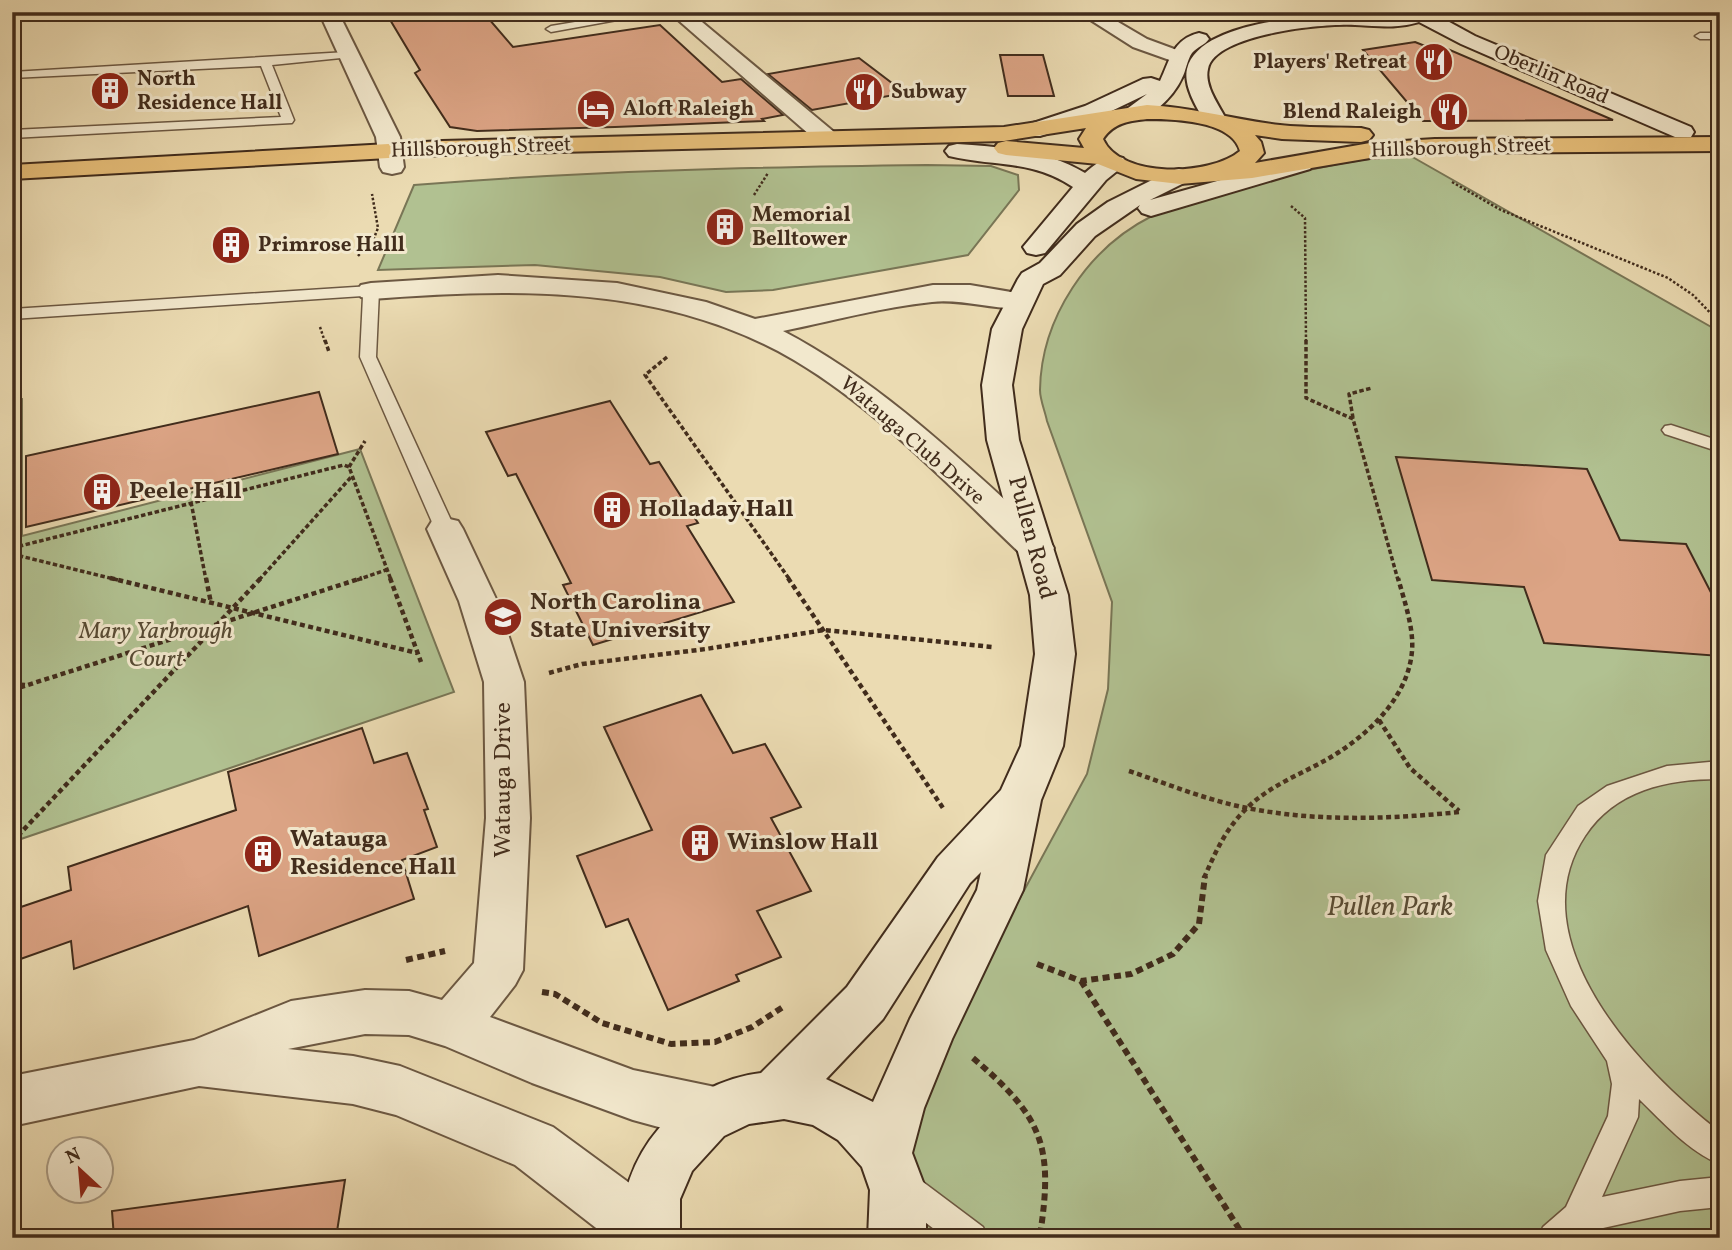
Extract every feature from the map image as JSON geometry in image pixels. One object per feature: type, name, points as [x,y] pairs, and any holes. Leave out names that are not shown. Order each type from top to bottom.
[{"type":"main road","points":[[12,15],[33,12]]},
{"type":"main road","points":[[328,12],[388,137],[391,159]]},
{"type":"main road","points":[[678,12],[826,137]]},
{"type":"main road","points":[[1087,12],[1177,62]]},
{"type":"main road","points":[[1108,160],[1091,139],[1095,130],[1149,104],[1172,79],[1177,62],[1188,45],[1224,28],[1299,12]]},
{"type":"main road","points":[[1333,12],[1354,19]]},
{"type":"main road","points":[[752,328],[933,293],[1025,290],[1050,269],[1086,230],[1117,207],[1191,176],[1227,171],[1244,163],[1252,153],[1249,142],[1221,122],[1199,86],[1196,68],[1208,50],[1234,37],[1258,31],[1312,22],[1354,19],[1395,21],[1421,13]]},
{"type":"main road","name":"Oberlin Road","points":[[1421,13],[1431,22],[1468,40],[1683,132]]},
{"type":"main road","points":[[1032,131],[1118,101],[1177,62]]},
{"type":"main road","name":"Hillsborough Street","points":[[12,186],[391,159],[826,137],[915,138],[1032,131],[1124,116],[1172,113],[1282,132],[1334,134],[1720,131]]},
{"type":"main road","name":"Hillsborough Street","points":[[12,172],[391,159],[1011,148],[1108,160],[1152,174],[1191,176],[1250,172],[1350,153],[1436,145],[1720,144]]},
{"type":"main road","points":[[957,151],[1013,156],[1048,163],[1088,186]]},
{"type":"main road","points":[[1086,230],[1158,205],[1316,159]]},
{"type":"main road","name":"Pullen Road","points":[[891,1167],[897,1108],[928,1035],[1000,890],[1019,800],[1042,746],[1055,654],[1049,595],[1003,440],[998,386],[1007,329],[1025,290],[1032,252],[1108,160]]},
{"type":"main road","name":"Watauga Club Drive","points":[[371,291],[498,283],[599,289],[683,305],[752,328],[803,354],[883,410],[1036,548]]},
{"type":"main road","name":"Watauga Drive","points":[[446,529],[478,601],[504,682],[509,818],[500,913],[498,971],[452,1025]]},
{"type":"main road","name":"Pullen Road","points":[[777,1093],[865,1003],[954,870],[1019,800]]},
{"type":"main road","points":[[12,1101],[196,1063],[291,1024],[365,1012],[409,1013],[452,1025],[551,1066],[633,1095],[666,1104],[715,1112]]},
{"type":"main road","points":[[196,1063],[353,1080],[400,1091],[534,1146],[638,1224],[648,1238]]},
{"type":"main road","points":[[648,1238],[650,1206],[662,1168],[684,1135],[715,1112],[745,1099],[777,1093],[810,1096],[839,1108],[865,1126],[891,1167],[901,1217],[897,1238]]},
{"type":"lane","points":[[551,29],[656,12]]},
{"type":"lane","points":[[1700,36],[1720,36]]},
{"type":"lane","points":[[12,75],[265,62],[347,55]]},
{"type":"lane","points":[[12,134],[288,120],[265,62]]},
{"type":"lane","points":[[12,314],[371,291],[369,357],[446,529]]},
{"type":"lane","points":[[1671,430],[1720,447]]},
{"type":"lane","points":[[1720,770],[1692,769],[1630,785],[1598,803],[1573,828],[1557,858],[1551,901],[1559,950],[1583,1004],[1621,1061],[1693,1132],[1720,1150]]},
{"type":"lane","points":[[1566,1228],[1623,1116],[1626,1084],[1621,1061]]},
{"type":"lane","points":[[891,1167],[972,1238]]},
{"type":"lane","points":[[1566,1228],[1680,1196],[1720,1192]]},
{"type":"path","points":[[754,195],[768,172]]},
{"type":"path","points":[[1447,179],[1501,209],[1668,278],[1693,295],[1720,323]]},
{"type":"path","points":[[356,258],[375,239],[379,218],[370,200],[372,190]]},
{"type":"path","points":[[1305,218],[1306,398],[1353,419]]},
{"type":"path","points":[[1710,313],[1720,313]]},
{"type":"path","points":[[667,357],[645,375],[824,631],[943,808]]},
{"type":"path","points":[[1037,964],[1081,981],[1131,974],[1173,954],[1199,924],[1202,882],[1223,836],[1245,808],[1277,785],[1329,758],[1379,720],[1404,684],[1412,650],[1405,604],[1353,419],[1349,394],[1372,388]]},
{"type":"path","points":[[12,548],[330,467],[349,467],[421,662]]},
{"type":"path","points":[[12,842],[233,609],[352,476]]},
{"type":"path","points":[[191,502],[211,603]]},
{"type":"path","points":[[12,554],[417,653]]},
{"type":"path","points":[[12,690],[256,614],[386,569]]},
{"type":"path","points":[[538,675],[582,664],[824,631],[992,648]]},
{"type":"path","points":[[12,684],[29,685]]},
{"type":"path","points":[[1129,771],[1245,808],[1334,818],[1398,819],[1460,812],[1410,768],[1379,720]]},
{"type":"path","points":[[1081,981],[1245,1238]]},
{"type":"path","points":[[555,994],[602,1023],[671,1044],[715,1042],[752,1027],[786,1005]]},
{"type":"path","points":[[962,1052],[975,1058],[1019,1102],[1037,1131],[1047,1173],[1040,1235]]},
{"type":"green space","name":"Pullen Park","points":[[1409,155],[1720,332],[1720,1238],[872,1238],[954,1020],[1087,774],[1108,689],[1112,602],[1047,421],[1040,394],[1042,363],[1059,312],[1072,288],[1089,266],[1129,230],[1152,216],[1312,169]]},
{"type":"green space","points":[[991,166],[1018,175],[1019,190],[968,255],[773,290],[726,292],[660,277],[535,265],[378,270],[414,185],[670,170]]},
{"type":"green space","name":"Mary Yarbrough Court","points":[[22,399],[22,536],[360,449],[454,692],[12,842],[12,400]]},
{"type":"building","points":[[432,12],[483,12],[513,47],[660,25],[722,82],[741,79],[783,115],[762,119],[764,121],[615,127],[477,131],[450,127],[415,73],[420,70],[389,18]]},
{"type":"building","points":[[1415,42],[1425,46],[1436,44],[1613,120],[1423,121],[1363,50]]},
{"type":"building","points":[[1000,55],[1043,55],[1054,96],[1008,96]]},
{"type":"building","points":[[859,58],[905,93],[812,110],[768,74]]},
{"type":"building","name":"Peele Hall","points":[[319,392],[338,454],[26,527],[26,456]]},
{"type":"building","name":"Holladay Hall","points":[[610,401],[650,464],[659,462],[698,523],[687,526],[734,602],[593,645],[563,585],[571,583],[516,474],[508,476],[486,432]]},
{"type":"building","points":[[1396,457],[1587,469],[1620,540],[1686,544],[1720,610],[1720,656],[1544,643],[1524,587],[1432,580]]},
{"type":"building","name":"Winslow Hall","points":[[701,695],[733,753],[765,744],[801,807],[771,818],[811,891],[757,911],[781,957],[736,975],[739,981],[668,1010],[628,919],[606,927],[577,856],[652,830],[604,727]]},
{"type":"building","name":"Watauga Residence Hall","points":[[362,728],[374,763],[407,753],[428,809],[424,810],[437,847],[402,860],[414,899],[259,956],[248,906],[74,969],[71,941],[12,962],[12,910],[71,890],[68,867],[236,810],[228,772]]},
{"type":"building","points":[[345,1180],[336,1238],[114,1238],[112,1211]]},
{"type":"place","name":"Players' Retreat","points":[[1434,62]]},
{"type":"place","name":"North Residence Hall","points":[[110,91]]},
{"type":"place","name":"Subway","points":[[864,92]]},
{"type":"place","name":"Aloft Raleigh","points":[[596,109]]},
{"type":"place","name":"Blend Raleigh","points":[[1449,112]]},
{"type":"place","name":"Memorial Belltower","points":[[725,227]]},
{"type":"place","name":"Primrose Halll","points":[[231,245]]},
{"type":"place","name":"Peele Hall","points":[[102,492]]},
{"type":"place","name":"Holladay Hall","points":[[612,510]]},
{"type":"place","name":"North Carolina State University","points":[[503,617]]},
{"type":"place","name":"Winslow Hall","points":[[700,843]]},
{"type":"place","name":"Watauga Residence Hall","points":[[263,854]]}]
